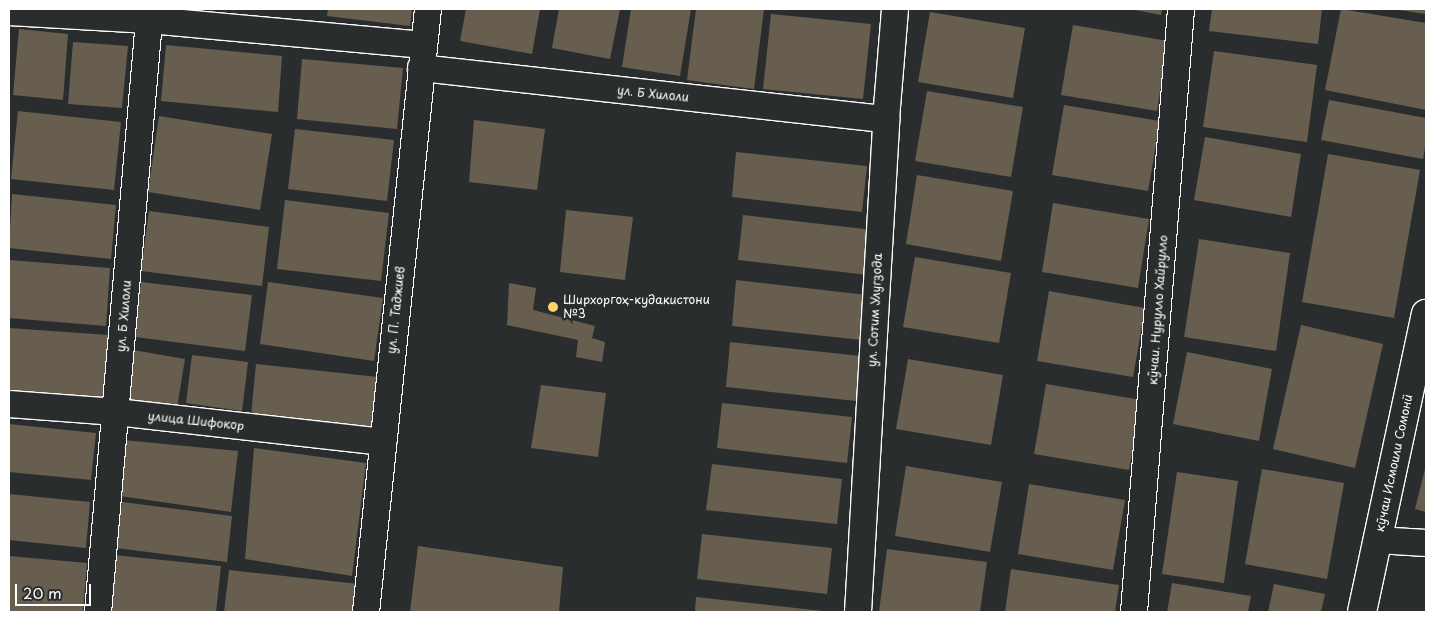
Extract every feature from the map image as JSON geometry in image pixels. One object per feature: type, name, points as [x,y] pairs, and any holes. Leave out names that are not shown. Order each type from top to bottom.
[{"type":"street","name":"ул. П. Таджиев","points":[[366,612],[428,9]]},
{"type":"street","name":"ул. Сотим Улугзода","points":[[858,612],[886,120],[895,9]]},
{"type":"street","name":"кӯчаи. Нурулло Хайрулло","points":[[1134,612],[1181,9]]},
{"type":"street","name":"ул. Б Хилоли","points":[[9,12],[149,14],[422,57],[886,120]]},
{"type":"street","name":"ул. Б Хилоли","points":[[98,612],[149,14]]},
{"type":"street","name":"кӯчаи Исмоили Сомонӣ","points":[[1362,612],[1426,314]]},
{"type":"street","name":"улица Шифокор","points":[[9,404],[116,412],[382,442]]},
{"type":"street","points":[[1377,540],[1426,543]]},
{"type":"building","points":[[328,9],[412,9],[410,26],[327,16]]},
{"type":"building","points":[[466,9],[540,9],[532,54],[460,41]]},
{"type":"building","points":[[559,9],[620,9],[610,59],[552,48]]},
{"type":"building","points":[[631,9],[691,9],[680,76],[622,67]]},
{"type":"building","points":[[696,9],[764,9],[754,89],[687,80]]},
{"type":"building","points":[[1130,9],[1162,9],[1161,15]]},
{"type":"building","points":[[1212,9],[1322,9],[1318,44],[1209,31]]},
{"type":"building","points":[[1341,9],[1426,23],[1426,110],[1325,90]]},
{"type":"building","points":[[1426,9],[1426,14],[1399,10]]},
{"type":"building","points":[[930,12],[1025,28],[1013,98],[918,82]]},
{"type":"building","points":[[771,14],[871,24],[863,99],[763,89]]},
{"type":"building","points":[[1073,25],[1168,41],[1157,111],[1061,95]]},
{"type":"building","points":[[19,29],[68,34],[63,100],[13,95]]},
{"type":"building","points":[[73,42],[128,46],[122,108],[68,104]]},
{"type":"building","points":[[166,45],[282,56],[278,112],[161,101]]},
{"type":"building","points":[[1214,51],[1317,65],[1307,142],[1203,127]]},
{"type":"building","points":[[302,59],[403,68],[397,129],[297,119]]},
{"type":"building","points":[[927,91],[1023,107],[1011,177],[915,161]]},
{"type":"building","points":[[1329,100],[1426,118],[1426,142],[1423,159],[1321,140]]},
{"type":"building","points":[[1064,105],[1160,121],[1148,191],[1052,175]]},
{"type":"building","points":[[18,111],[121,122],[114,190],[11,179]]},
{"type":"building","points":[[159,116],[272,134],[260,210],[148,192]]},
{"type":"building","points":[[474,120],[545,129],[537,190],[469,182]]},
{"type":"building","points":[[295,129],[394,140],[387,201],[288,189]]},
{"type":"building","points":[[1205,137],[1301,154],[1291,217],[1194,200]]},
{"type":"building","points":[[736,152],[867,166],[862,212],[732,197]]},
{"type":"building","points":[[1328,154],[1420,170],[1394,318],[1302,302]]},
{"type":"building","points":[[917,175],[1013,191],[1001,261],[906,244]]},
{"type":"building","points":[[12,194],[116,205],[111,259],[9,248]]},
{"type":"building","points":[[285,200],[389,213],[381,281],[277,269]]},
{"type":"building","points":[[1053,203],[1149,219],[1138,288],[1042,272]]},
{"type":"building","points":[[566,210],[633,217],[625,280],[560,272]]},
{"type":"building","points":[[149,211],[269,227],[262,286],[141,271]]},
{"type":"building","points":[[743,215],[873,230],[868,275],[738,260]]},
{"type":"building","points":[[1199,239],[1290,253],[1276,351],[1184,337]]},
{"type":"building","points":[[915,257],[1011,273],[999,343],[903,327]]},
{"type":"building","points":[[9,260],[110,268],[106,326],[9,318]]},
{"type":"building","points":[[736,280],[867,295],[862,340],[732,326]]},
{"type":"building","points":[[141,282],[252,295],[245,351],[135,337]]},
{"type":"building","points":[[268,282],[383,298],[374,361],[260,344]]},
{"type":"building","points":[[509,283],[536,288],[533,310],[595,326],[592,338],[605,342],[602,362],[576,357],[578,340],[507,325]]},
{"type":"building","points":[[1049,291],[1145,308],[1133,377],[1037,361]]},
{"type":"building","points":[[1301,325],[1383,344],[1355,468],[1273,449]]},
{"type":"building","points":[[9,328],[109,335],[104,400],[9,394]]},
{"type":"building","points":[[730,342],[861,356],[856,401],[726,387]]},
{"type":"building","points":[[133,350],[185,359],[177,408],[126,400]]},
{"type":"building","points":[[1187,352],[1272,369],[1259,441],[1173,424]]},
{"type":"building","points":[[192,355],[248,362],[242,411],[186,403]]},
{"type":"building","points":[[908,359],[1003,375],[991,445],[896,429]]},
{"type":"building","points":[[256,364],[378,377],[373,429],[251,416]]},
{"type":"building","points":[[1046,384],[1141,400],[1129,470],[1034,454]]},
{"type":"building","points":[[541,385],[606,393],[598,457],[531,448]]},
{"type":"building","points":[[722,403],[852,417],[847,463],[717,448]]},
{"type":"building","points":[[9,424],[96,433],[91,480],[9,472]]},
{"type":"building","points":[[123,440],[238,451],[231,512],[120,496]]},
{"type":"building","points":[[254,448],[366,463],[352,576],[245,559]]},
{"type":"building","points":[[712,464],[842,479],[837,524],[706,510]]},
{"type":"building","points":[[1426,465],[1426,512],[1415,509]]},
{"type":"building","points":[[906,466],[1002,482],[990,552],[895,536]]},
{"type":"building","points":[[1262,469],[1344,483],[1327,579],[1245,564]]},
{"type":"building","points":[[1177,472],[1238,481],[1224,583],[1162,574]]},
{"type":"building","points":[[1029,484],[1125,500],[1113,570],[1018,554]]},
{"type":"building","points":[[9,494],[90,502],[86,548],[9,540]]},
{"type":"building","points":[[122,502],[232,516],[227,562],[116,548]]},
{"type":"building","points":[[702,534],[832,548],[827,594],[697,579]]},
{"type":"building","points":[[418,546],[563,567],[559,612],[410,612]]},
{"type":"building","points":[[887,549],[987,562],[980,612],[879,612]]},
{"type":"building","points":[[114,555],[221,566],[216,612],[108,612]]},
{"type":"building","points":[[9,556],[87,563],[83,612],[9,612]]},
{"type":"building","points":[[1011,569],[1119,585],[1115,612],[1005,612]]},
{"type":"building","points":[[229,570],[359,584],[356,612],[224,612]]},
{"type":"building","points":[[1172,583],[1251,596],[1248,612],[1167,612]]},
{"type":"building","points":[[1274,584],[1325,594],[1321,612],[1268,612]]},
{"type":"building","points":[[696,597],[823,611],[823,612],[695,612]]},
{"type":"place","name":"Ширхоргоҳ-кудакистони №3","points":[[553,307]]}]
